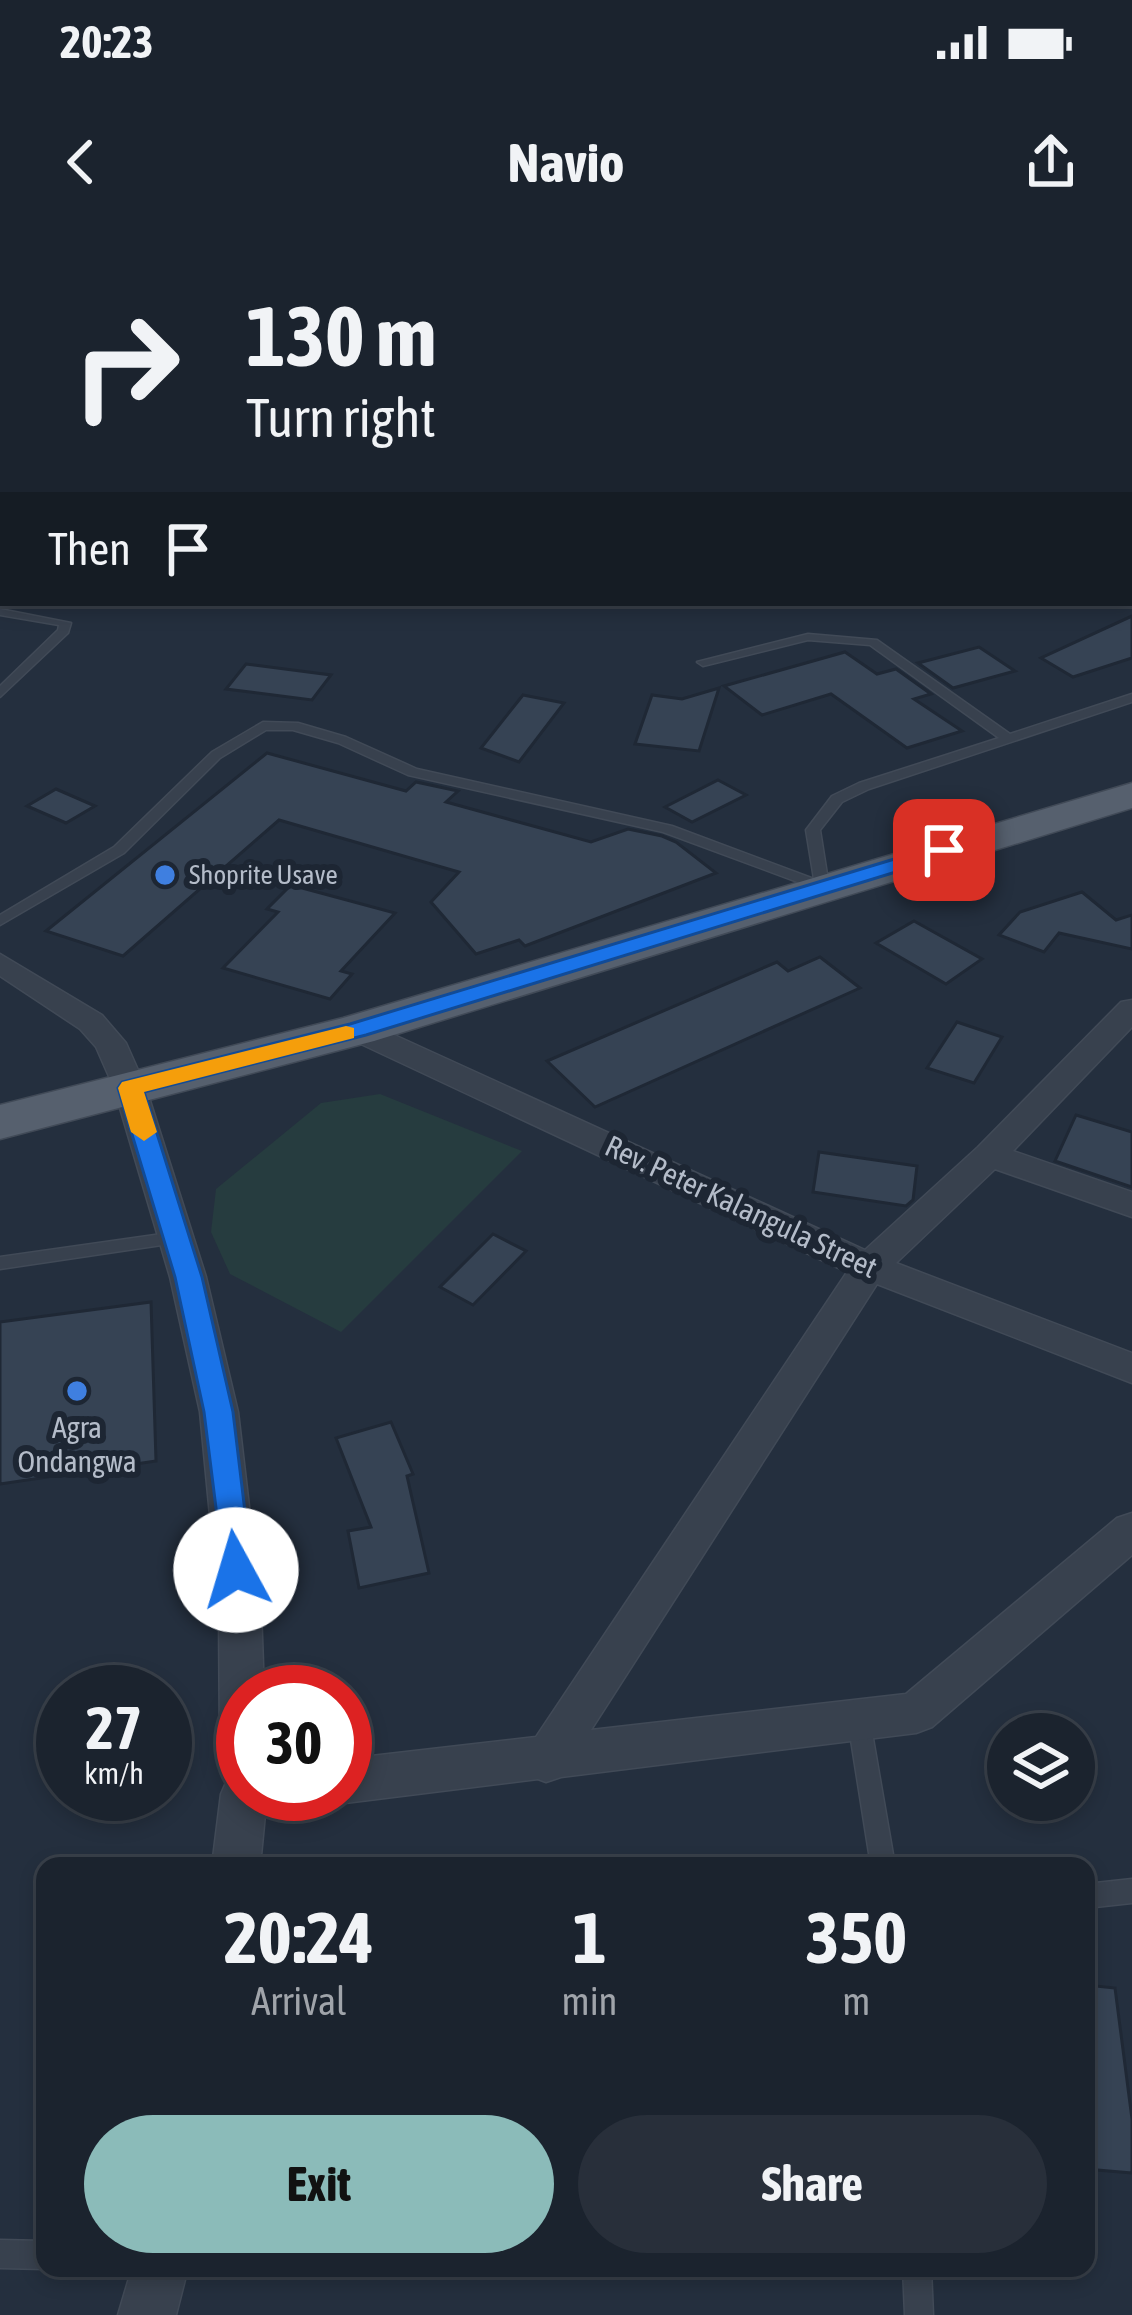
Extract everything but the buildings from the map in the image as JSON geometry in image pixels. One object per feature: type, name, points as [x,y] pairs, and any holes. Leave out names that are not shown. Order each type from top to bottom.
[{"type":"main road","points":[[0,1122],[357,1030],[1132,795]]},
{"type":"street","points":[[0,963],[91,1022],[110,1043],[130,1088],[176,1238],[219,1412],[240,1609],[241,1665]]},
{"type":"street","points":[[547,1761],[869,1267],[990,1155],[1132,1010]]},
{"type":"street","name":"Rev. Peter Kalangula Street","points":[[357,1030],[869,1267],[1132,1368]]},
{"type":"street","points":[[990,1155],[1132,1205]]},
{"type":"street","points":[[372,1778],[547,1761],[916,1713],[1132,1530]]},
{"type":"street","points":[[237,1857],[241,1821]]},
{"type":"street","points":[[147,2315],[158,2277]]},
{"type":"lane","points":[[0,612],[64,623],[64,631],[0,693]]},
{"type":"lane","points":[[703,662],[808,637],[873,642],[1009,739]]},
{"type":"lane","points":[[0,921],[119,850],[216,755],[263,726],[294,726],[342,740],[413,772],[667,829],[822,886],[813,830],[837,800],[864,786],[1132,698]]},
{"type":"lane","points":[[0,1263],[176,1238]]},
{"type":"lane","points":[[859,1720],[882,1857]]},
{"type":"lane","points":[[1095,1895],[1132,1892]]},
{"type":"lane","points":[[0,2254],[36,2255]]},
{"type":"lane","points":[[917,2277],[919,2315]]},
{"type":"green space","points":[[380,1094],[522,1151],[341,1332],[230,1274],[211,1232],[216,1189],[321,1103]]},
{"type":"slow traffic","points":[[144,1132],[130,1088],[346,1033]]},
{"type":"place","name":"Shoprite Usave","points":[[165,875]]},
{"type":"place","name":"Agra Ondangwa","points":[[77,1391]]},
{"type":"route","points":[[236,1570],[219,1412],[188,1277],[130,1088],[357,1030],[944,850]]}]
